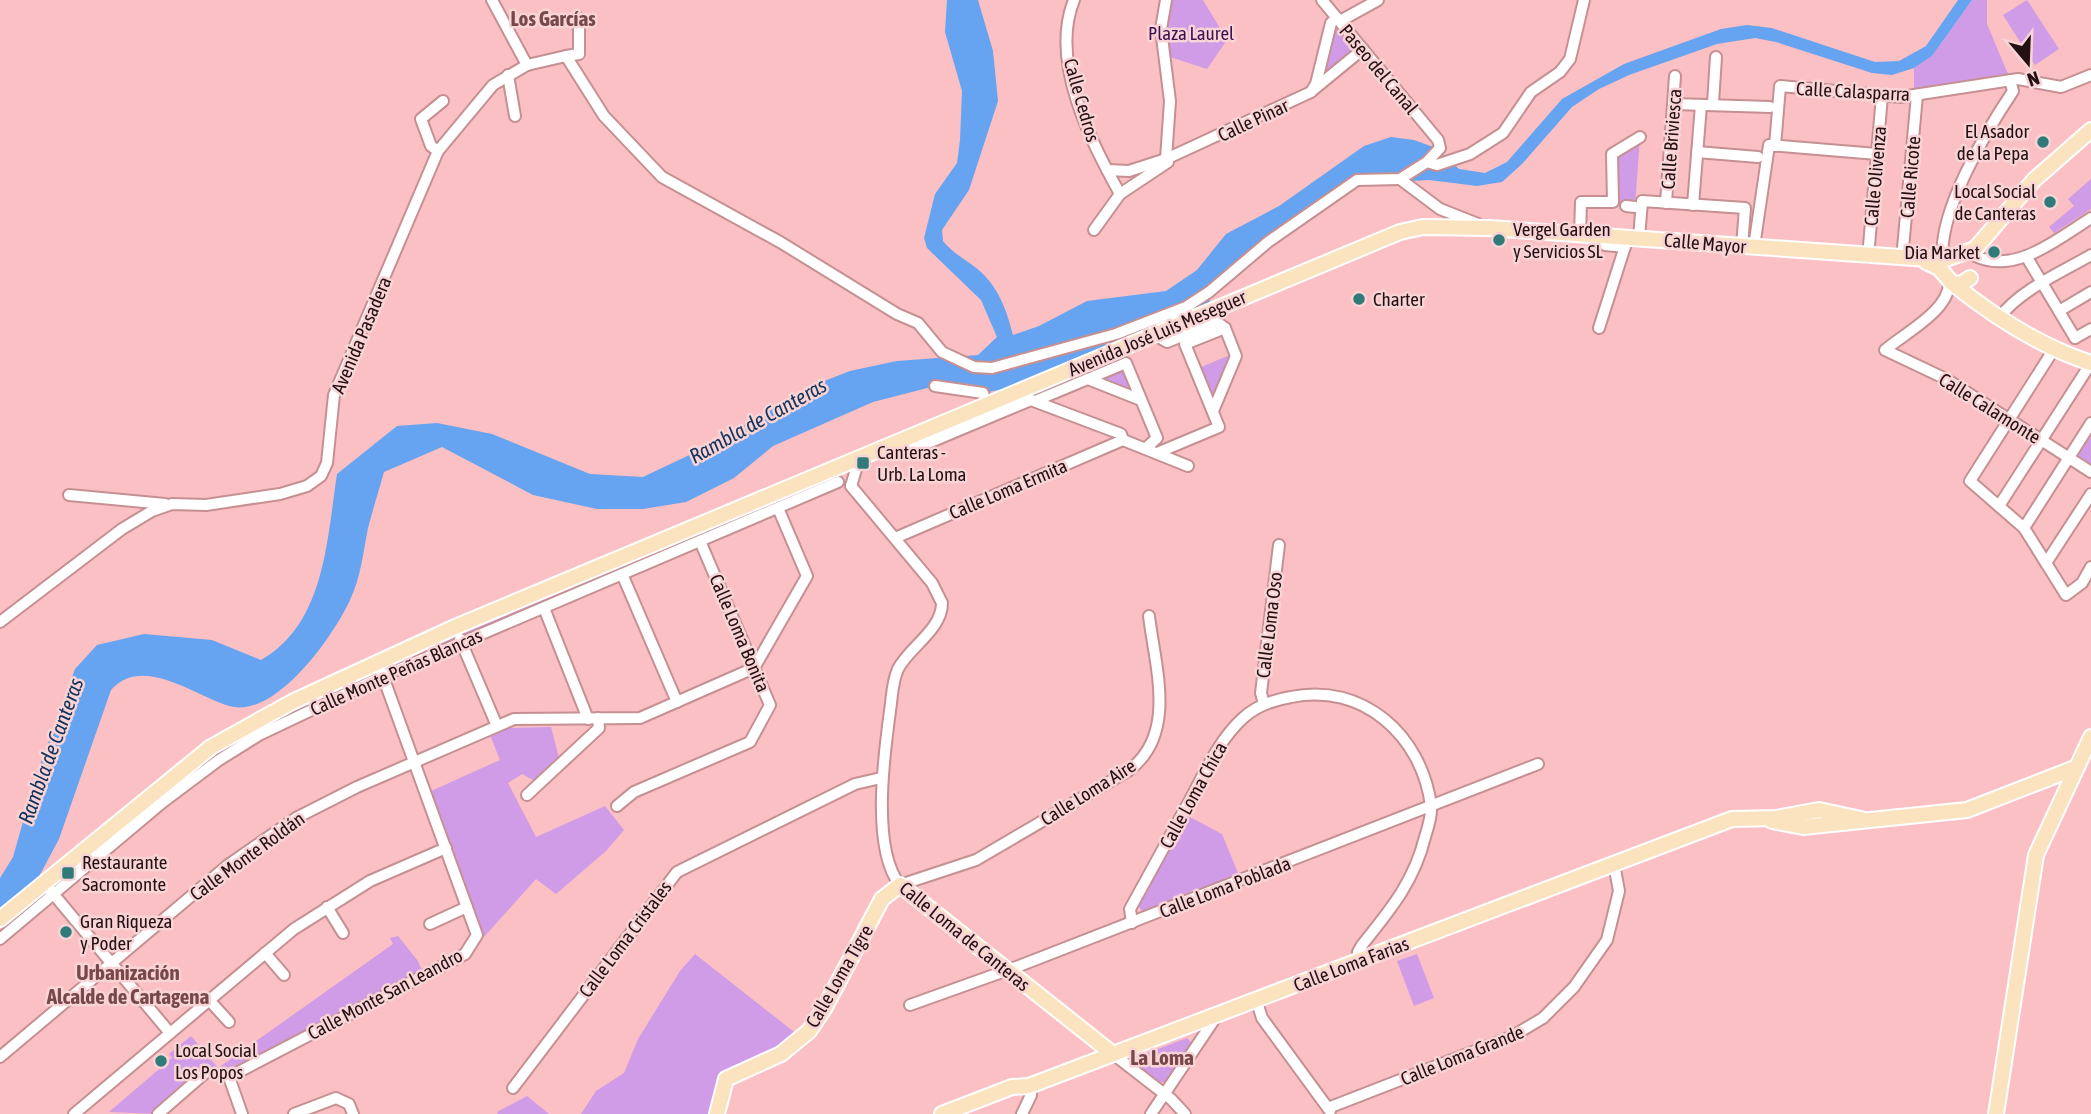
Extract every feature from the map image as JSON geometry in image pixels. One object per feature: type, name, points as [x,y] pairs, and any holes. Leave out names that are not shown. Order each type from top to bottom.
[{"type":"main road","points":[[1948,280],[1961,285],[1974,262],[2034,180],[2091,130]]},
{"type":"main road","name":"Avenida José Luis Meseguer","points":[[835,475],[855,459],[987,404],[1029,397],[1153,334],[1399,232],[1423,227],[1489,228]]},
{"type":"main road","name":"Calle Mayor","points":[[1489,228],[1580,234],[1631,241],[1868,257],[1921,260],[1951,258]]},
{"type":"main road","points":[[1951,258],[1974,262]]},
{"type":"main road","points":[[1951,258],[1974,262]]},
{"type":"main road","points":[[1948,280],[1945,265],[1951,258]]},
{"type":"main road","points":[[1921,260],[1934,264],[1948,280],[2000,317],[2054,349],[2091,363]]},
{"type":"main road","points":[[1972,299],[1968,286],[1974,262]]},
{"type":"main road","name":"Calle Monte Peñas Blancas","points":[[6,915],[49,889],[211,747],[274,711],[455,627],[835,475]]},
{"type":"main road","points":[[1996,1114],[2036,855],[2091,737]]},
{"type":"main road","name":"Calle Loma Farias","points":[[942,1114],[1012,1087],[1029,1086],[1732,819],[1776,818],[1819,810],[1861,819],[1967,810],[2075,768]]},
{"type":"main road","name":"Calle Loma de Canteras","points":[[900,885],[1113,1054]]},
{"type":"main road","name":"Calle Loma Tigre","points":[[717,1114],[726,1079],[781,1054],[809,1031],[824,1009],[882,899],[900,885]]},
{"type":"street","points":[[493,0],[527,65]]},
{"type":"street","name":"Calle Cedros","points":[[1074,0],[1067,27],[1070,66],[1096,149],[1120,194]]},
{"type":"street","points":[[1166,0],[1161,30],[1170,101],[1166,159]]},
{"type":"street","name":"Paseo del Canal","points":[[1322,0],[1436,137],[1440,148],[1427,162]]},
{"type":"street","points":[[1339,20],[1378,0]]},
{"type":"street","points":[[579,18],[579,54],[566,56],[598,108],[662,177],[780,242],[897,314],[918,323],[942,352],[981,368],[992,368],[1116,334],[1186,307],[1209,292],[1268,242],[1357,180],[1400,178],[1427,162],[1433,166],[1470,154],[1503,133],[1531,92],[1560,72],[1570,60],[1584,0]]},
{"type":"street","name":"Calle Pinar","points":[[1311,92],[1316,84],[1331,23],[1339,20]]},
{"type":"street","name":"Calle Pinar","points":[[1107,170],[1129,172],[1166,159],[1311,92],[1363,49]]},
{"type":"street","name":"Avenida Pasadera","points":[[0,622],[132,521],[172,504],[243,502],[293,490],[321,476],[327,463],[334,395],[438,151],[493,85],[527,65],[566,56]]},
{"type":"street","points":[[1713,103],[1716,57]]},
{"type":"street","points":[[508,75],[515,116]]},
{"type":"street","name":"Calle Calasparra","points":[[1772,146],[1780,86],[1882,96],[1917,95],[2010,80],[2061,87],[2091,75]]},
{"type":"street","name":"Calle Briviesca","points":[[1666,203],[1675,76]]},
{"type":"street","points":[[1951,258],[1941,243],[1970,162],[1983,135],[2013,91],[2010,80]]},
{"type":"street","name":"Calle Ricote","points":[[1902,259],[1917,95]]},
{"type":"street","name":"Calle Olivenza","points":[[1868,257],[1882,96]]},
{"type":"street","points":[[438,151],[431,146],[421,119],[443,102]]},
{"type":"street","points":[[1674,104],[1713,103],[1770,107]]},
{"type":"street","points":[[1693,205],[1701,105]]},
{"type":"street","points":[[1580,234],[1581,202],[1613,202],[1612,154],[1640,137]]},
{"type":"street","points":[[1748,247],[1772,146],[1877,154]]},
{"type":"street","name":"Calle Pinar","points":[[1094,230],[1120,194],[1194,147]]},
{"type":"street","points":[[1697,152],[1758,157]]},
{"type":"street","points":[[1400,178],[1440,209],[1489,228]]},
{"type":"street","points":[[1599,328],[1631,241],[1642,201],[1745,208],[1748,247]]},
{"type":"street","points":[[1974,262],[1994,263],[2026,256],[2091,218]]},
{"type":"street","points":[[1605,245],[1631,241]]},
{"type":"street","points":[[2026,256],[2076,338]]},
{"type":"street","points":[[2000,317],[2005,310],[2043,284],[2091,256]]},
{"type":"street","name":"Calle Calamonte","points":[[1948,280],[1949,292],[1941,305],[1885,350],[1947,379],[2091,472]]},
{"type":"street","points":[[2059,311],[2091,292]]},
{"type":"street","points":[[1153,334],[1167,342],[1221,325]]},
{"type":"street","points":[[1152,450],[1219,427],[1185,344],[1221,325]]},
{"type":"street","points":[[1213,411],[1236,356],[1221,325]]},
{"type":"street","points":[[2069,355],[2076,338],[2091,329]]},
{"type":"street","points":[[2054,349],[1970,481],[2024,528],[2066,595],[2082,583],[2091,567]]},
{"type":"street","points":[[902,454],[1029,397],[1088,379],[1126,363],[1157,438],[1152,450]]},
{"type":"street","points":[[1999,506],[2091,363]]},
{"type":"street","points":[[1088,379],[1141,400]]},
{"type":"street","points":[[935,386],[983,393],[987,404]]},
{"type":"street","points":[[1029,397],[1121,434],[1122,440],[1188,466]]},
{"type":"street","points":[[2024,528],[2091,423]]},
{"type":"street","name":"Calle Loma Ermita","points":[[894,538],[1122,440]]},
{"type":"street","points":[[835,475],[851,486],[857,466],[855,459]]},
{"type":"street","name":"Calle Monte Peñas Blancas","points":[[0,939],[49,889],[228,754],[301,714],[383,677],[778,508],[835,475]]},
{"type":"street","name":"Calle Loma de Canteras","points":[[851,486],[938,590],[942,609],[938,620],[903,660],[896,673],[881,778],[887,860],[900,885]]},
{"type":"street","points":[[2046,563],[2091,494]]},
{"type":"street","points":[[69,495],[172,504]]},
{"type":"street","points":[[754,668],[807,576],[778,508]]},
{"type":"street","name":"Calle Loma Bonita","points":[[617,806],[634,792],[750,742],[770,705],[700,541]]},
{"type":"street","name":"Calle Loma Oso","points":[[1264,704],[1261,692],[1279,545]]},
{"type":"street","points":[[622,574],[677,702]]},
{"type":"street","points":[[527,795],[599,728],[544,608]]},
{"type":"street","name":"Calle Loma Aire","points":[[900,885],[976,860],[1128,771],[1141,760],[1156,737],[1160,719],[1149,616]]},
{"type":"street","points":[[455,627],[498,726]]},
{"type":"street","name":"Calle Monte San Leandro","points":[[242,1114],[229,1077],[465,954],[477,935],[377,662]]},
{"type":"street","name":"Calle Monte Roldán","points":[[0,1057],[228,865],[278,830],[336,797],[514,719],[640,718],[754,668]]},
{"type":"street","name":"Calle Loma Chica","points":[[1132,923],[1130,909],[1216,752],[1244,717],[1264,704],[1322,693],[1342,695],[1373,709],[1390,723],[1408,745],[1431,806]]},
{"type":"street","name":"Calle Loma Poblada","points":[[910,1005],[1132,923],[1538,764]]},
{"type":"street","name":"Calle Loma Cristales","points":[[513,1088],[677,872],[855,783],[881,778]]},
{"type":"street","points":[[1360,960],[1360,948],[1408,886],[1423,844],[1431,806]]},
{"type":"street","points":[[74,1114],[265,953],[327,907],[370,881],[446,848]]},
{"type":"street","name":"Calle Loma Grande","points":[[1328,1111],[1511,1038],[1543,1017],[1574,987],[1607,940],[1619,887],[1614,864]]},
{"type":"street","points":[[49,889],[170,1033]]},
{"type":"street","points":[[327,907],[344,933]]},
{"type":"street","points":[[430,924],[467,907]]},
{"type":"street","points":[[265,953],[284,975]]},
{"type":"street","points":[[1256,999],[1262,1018],[1328,1111]]},
{"type":"street","points":[[209,1000],[229,1022]]},
{"type":"street","points":[[1152,1114],[1218,1014]]},
{"type":"street","points":[[1182,1028],[1193,1026],[1199,1029],[1199,1044]]},
{"type":"street","name":"Calle Loma de Canteras","points":[[1113,1054],[1165,1094],[1185,1114]]},
{"type":"street","points":[[158,1114],[204,1074]]},
{"type":"street","points":[[1022,1114],[1031,1095],[1029,1086]]},
{"type":"street","points":[[294,1114],[336,1098],[349,1104],[353,1114]]},
{"type":"green space","name":"Plaza Laurel","points":[[1166,0],[1203,0],[1227,40],[1207,69],[1167,56],[1163,11]]},
{"type":"green space","points":[[1972,0],[1987,0],[1987,24],[2008,74],[1914,90],[1914,68],[1932,56]]},
{"type":"green space","points":[[2027,0],[2059,49],[2035,65],[2003,15]]},
{"type":"green space","points":[[1337,18],[1363,49],[1316,84]]},
{"type":"green space","points":[[1640,137],[1635,207],[1613,206],[1612,154]]},
{"type":"green space","points":[[2091,179],[2091,209],[2054,233],[2049,227],[2074,206],[2068,199]]},
{"type":"green space","points":[[1230,355],[1215,393],[1211,392],[1201,367]]},
{"type":"green space","points":[[1126,363],[1141,400],[1088,379]]},
{"type":"green space","points":[[2091,436],[2091,464],[2078,456]]},
{"type":"green space","points":[[832,469],[838,482],[383,676],[238,747],[67,883],[58,873],[241,728]]},
{"type":"green space","points":[[551,727],[559,758],[535,781],[522,774],[508,783],[536,837],[605,806],[624,830],[606,851],[556,894],[536,879],[484,937],[431,791],[500,760],[490,735],[506,728]]},
{"type":"green space","points":[[1186,815],[1222,834],[1238,873],[1235,877],[1200,891],[1196,889],[1145,912],[1138,904]]},
{"type":"green space","points":[[398,936],[418,961],[422,971],[245,1063],[204,1074],[158,1114],[109,1112],[172,1058],[169,1054],[191,1036],[218,1068],[393,944],[390,938]]},
{"type":"green space","points":[[695,954],[798,1035],[795,1040],[731,1071],[713,1114],[581,1114],[596,1091],[624,1073],[638,1039],[680,971]]},
{"type":"green space","points":[[1417,954],[1434,998],[1414,1006],[1397,961]]},
{"type":"green space","points":[[1187,1038],[1191,1042],[1165,1082],[1159,1082],[1133,1061],[1134,1058]]},
{"type":"green space","points":[[527,1096],[549,1114],[498,1114],[497,1112]]},
{"type":"water","name":"Rambla de Canteras","points":[[947,0],[978,0],[993,51],[998,101],[969,190],[942,230],[943,241],[981,272],[993,286],[1013,335],[1039,326],[1087,301],[1166,291],[1197,270],[1226,234],[1279,206],[1364,146],[1391,137],[1414,140],[1436,148],[1459,169],[1485,173],[1507,162],[1562,99],[1624,64],[1721,29],[1747,25],[1772,28],[1875,62],[1899,61],[1926,46],[1958,0],[1972,0],[1932,56],[1914,68],[1892,75],[1872,73],[1776,42],[1755,38],[1717,44],[1629,75],[1599,89],[1572,107],[1522,164],[1502,182],[1477,186],[1429,180],[1358,184],[1270,244],[1209,296],[1210,305],[1019,386],[983,393],[935,386],[873,402],[773,446],[734,478],[686,502],[643,509],[597,509],[533,495],[442,447],[384,472],[354,591],[331,632],[303,669],[269,698],[251,706],[234,707],[156,677],[140,676],[124,680],[111,690],[59,839],[27,899],[0,919],[0,878],[13,857],[36,776],[75,669],[97,645],[144,634],[212,640],[261,660],[282,644],[298,625],[311,602],[325,552],[337,474],[397,426],[437,423],[492,434],[590,474],[643,477],[702,449],[814,385],[850,371],[897,361],[978,355],[997,337],[981,300],[927,248],[924,238],[935,194],[957,163],[960,140],[962,91],[945,32]]},
{"type":"place","name":"El Asador de la Pepa","points":[[2043,142]]},
{"type":"place","name":"Local Social de Canteras","points":[[2050,202]]},
{"type":"place","name":"Vergel Garden y Servicios SL","points":[[1499,240]]},
{"type":"place","name":"Dia Market","points":[[1994,252]]},
{"type":"place","name":"Charter","points":[[1359,299]]},
{"type":"place","name":"Canteras - Urb. La Loma","points":[[863,463]]},
{"type":"place","name":"Restaurante Sacromonte","points":[[68,873]]},
{"type":"place","name":"Gran Riqueza y Poder","points":[[66,932]]},
{"type":"place","name":"Local Social Los Popos","points":[[161,1061]]},
{"type":"district","name":"Los Garcías","points":[[553,19]]},
{"type":"district","name":"Urbanización Alcalde de Cartagena","points":[[128,985]]},
{"type":"district","name":"La Loma","points":[[1162,1058]]}]
